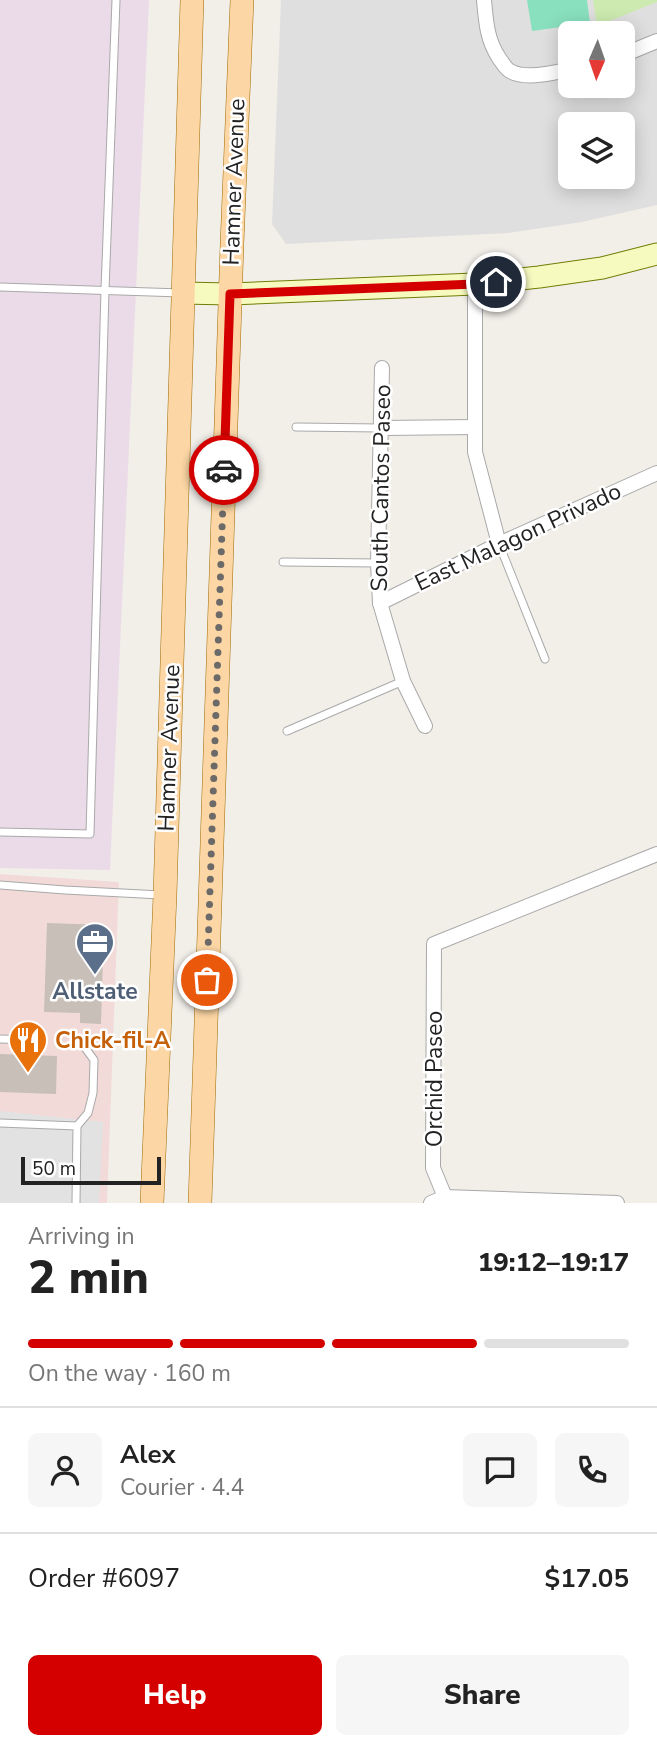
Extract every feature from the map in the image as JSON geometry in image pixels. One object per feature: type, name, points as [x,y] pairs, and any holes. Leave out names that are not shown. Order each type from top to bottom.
[{"type":"main road","name":"Hamner Avenue","points":[[152,1203],[165,895],[192,0]]},
{"type":"main road","name":"Hamner Avenue","points":[[200,1203],[242,0]]},
{"type":"street","points":[[484,0],[489,41],[510,71],[531,75],[558,72]]},
{"type":"street","points":[[635,50],[657,41]]},
{"type":"street","points":[[182,293],[230,294],[475,284],[602,268],[657,254]]},
{"type":"street","points":[[475,284],[475,452],[499,544]]},
{"type":"street","name":"South Cantos Paseo","points":[[382,368],[378,563],[380,603],[403,681],[425,726]]},
{"type":"street","points":[[382,428],[475,427]]},
{"type":"street","name":"East Malagon Privado","points":[[380,603],[499,544],[657,472]]},
{"type":"street","name":"Orchid Paseo","points":[[438,1200],[433,1168],[434,944],[657,854]]},
{"type":"street","points":[[438,1200],[617,1203]]},
{"type":"lane","points":[[0,832],[90,834],[116,0]]},
{"type":"lane","points":[[0,287],[182,293]]},
{"type":"lane","points":[[296,427],[382,428]]},
{"type":"lane","points":[[499,544],[545,659]]},
{"type":"lane","points":[[283,562],[378,563]]},
{"type":"lane","points":[[287,732],[403,681]]},
{"type":"lane","points":[[0,885],[165,895]]},
{"type":"lane","points":[[0,1039],[33,1040]]},
{"type":"lane","points":[[76,1042],[83,1045],[94,1060],[93,1093],[88,1113],[76,1126],[76,1203]]},
{"type":"lane","points":[[0,1123],[76,1126]]},
{"type":"shaded area","points":[[0,0],[149,0],[110,870],[0,868]]},
{"type":"shaded area","points":[[281,0],[657,0],[657,205],[582,222],[508,233],[286,244],[272,224]]},
{"type":"shaded area","points":[[0,874],[119,882],[107,1203],[0,1203]]},
{"type":"shaded area","points":[[0,1111],[103,1122],[99,1203],[0,1203]]},
{"type":"green space","points":[[527,0],[587,0],[590,21],[558,21],[558,27],[532,31]]},
{"type":"green space","points":[[593,0],[657,0],[610,21],[596,21]]},
{"type":"building","points":[[47,923],[104,925],[101,1024],[80,1023],[80,1013],[44,1012]]},
{"type":"building","name":"Chick-fil-A","points":[[0,1054],[57,1056],[56,1094],[0,1092]]},
{"type":"way so far","points":[[207,980],[224,470]]},
{"type":"place","name":"Allstate","points":[[95,976]]},
{"type":"place","name":"Chick-fil-A","points":[[28,1074]]},
{"type":"route","points":[[224,470],[230,294],[496,282]]}]
